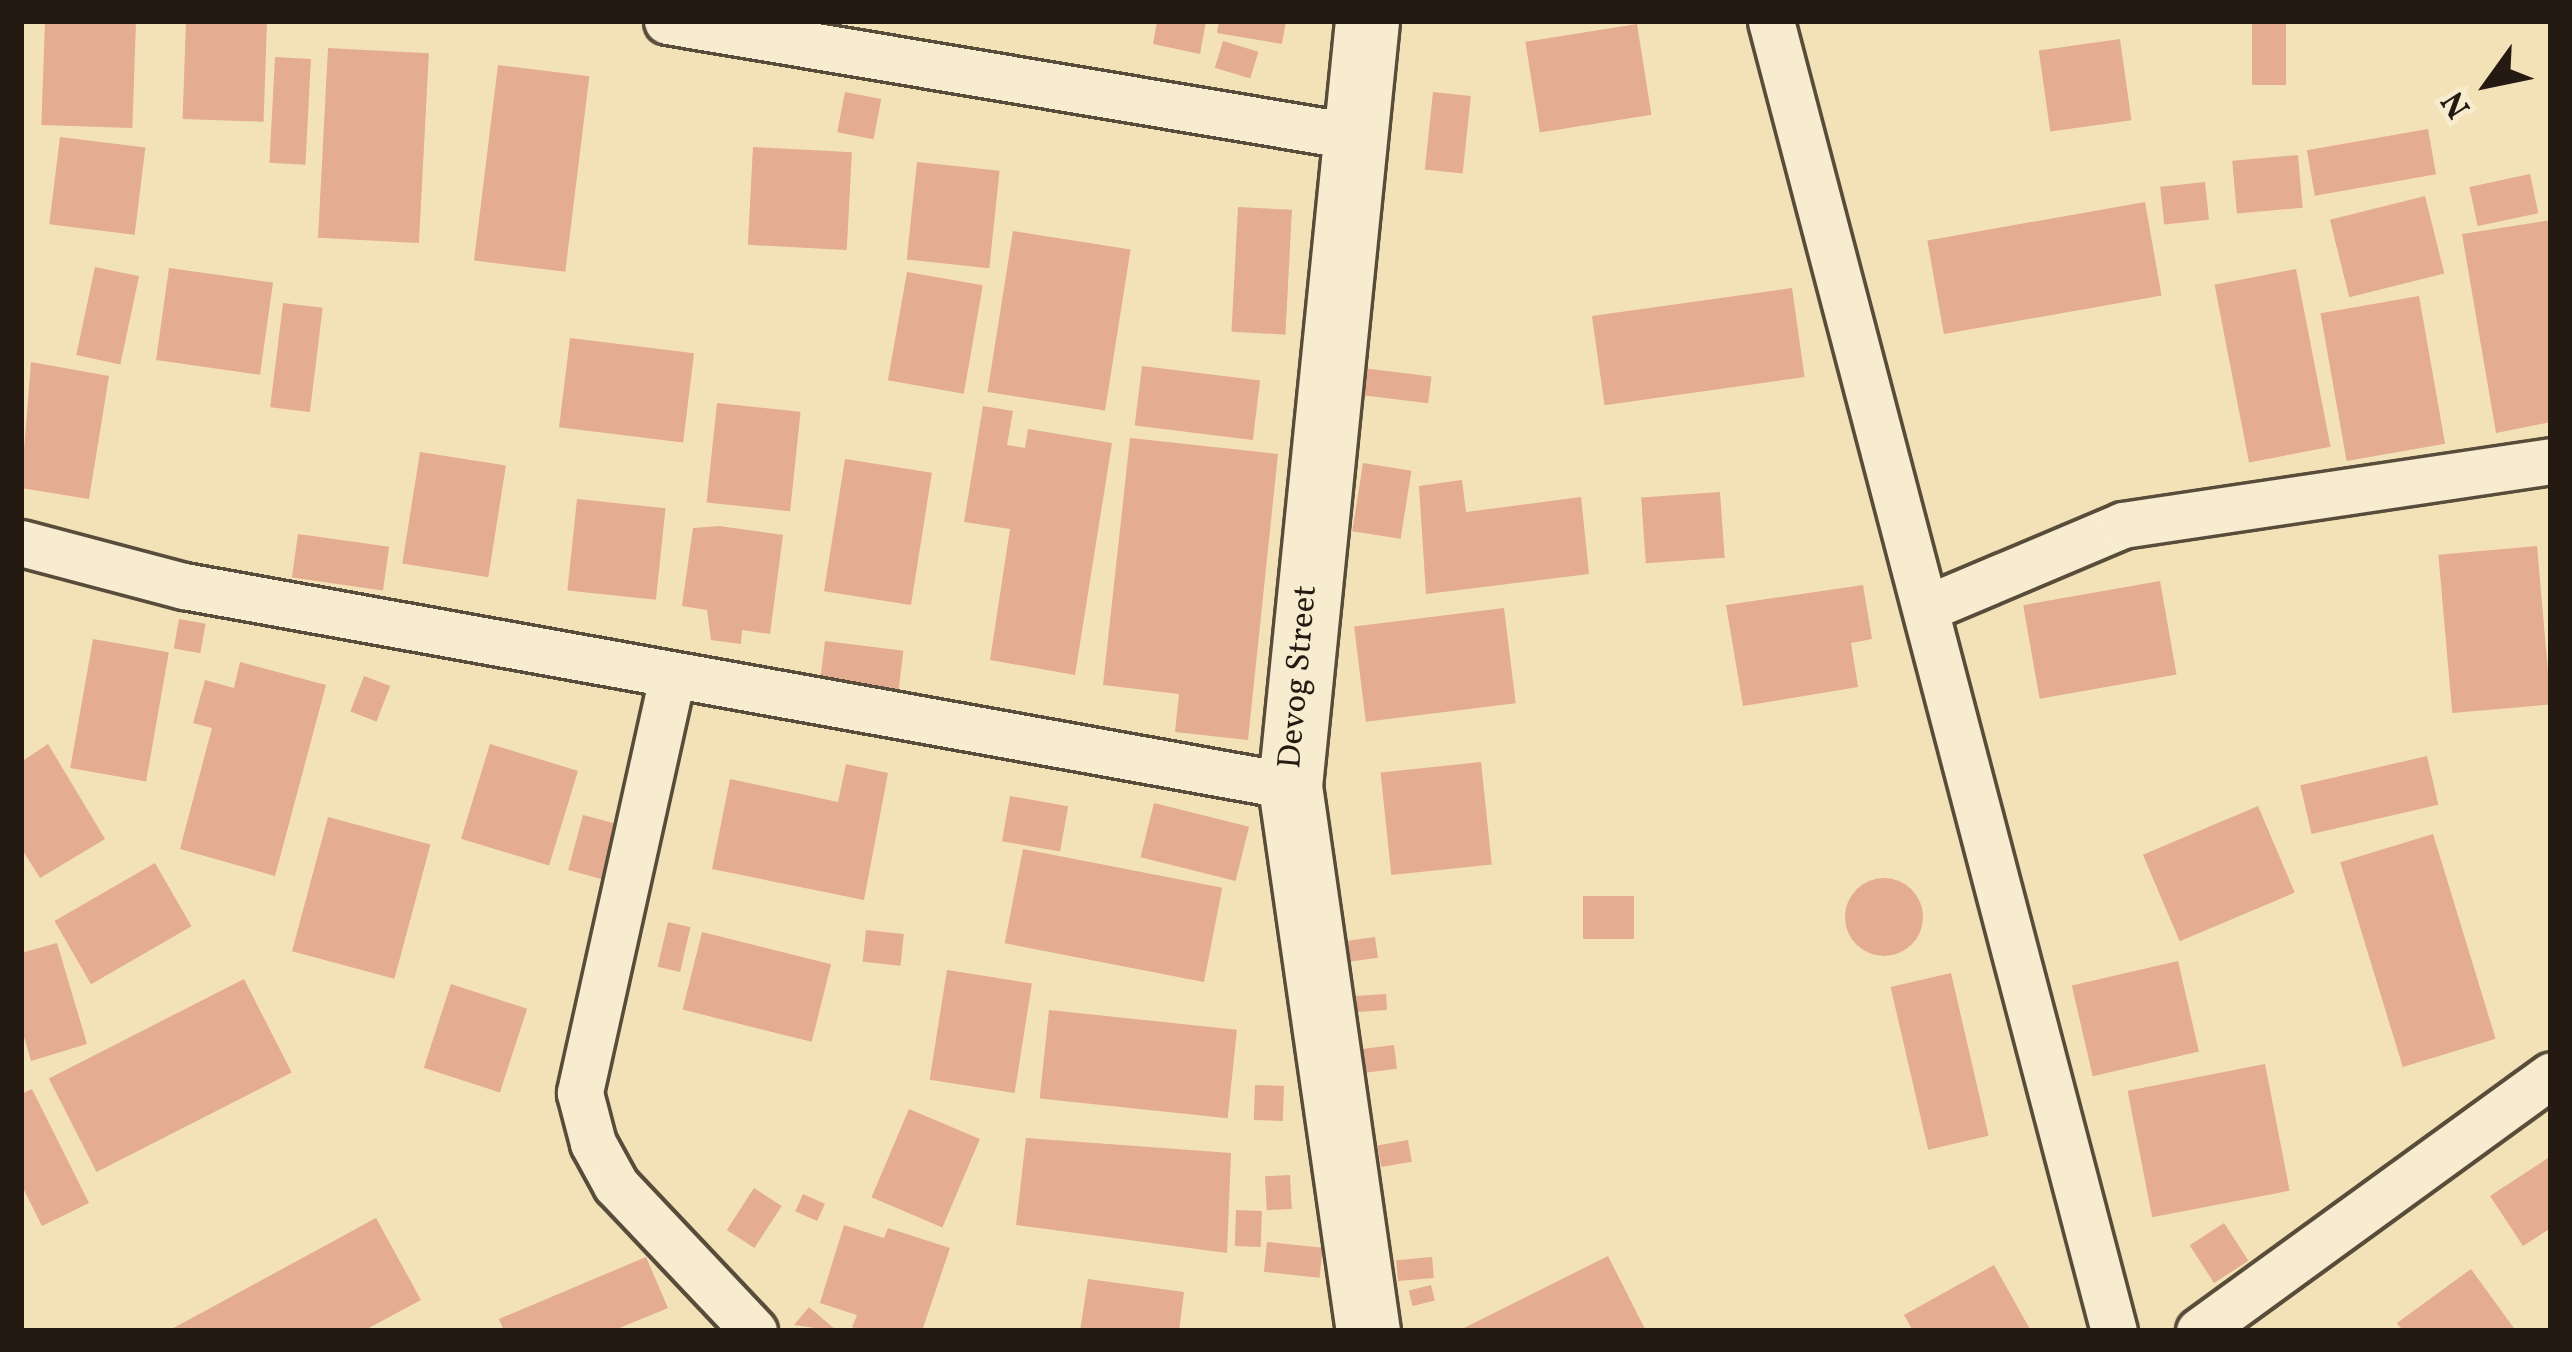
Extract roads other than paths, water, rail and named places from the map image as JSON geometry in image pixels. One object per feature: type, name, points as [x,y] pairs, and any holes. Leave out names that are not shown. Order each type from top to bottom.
[{"type":"street","points":[[667,21],[717,25],[1351,136]]},
{"type":"street","name":"Devog Street","points":[[1367,21],[1351,136],[1290,786],[1368,1331]]},
{"type":"street","points":[[1771,21],[1929,607],[2114,1331]]},
{"type":"street","points":[[1929,607],[2122,525],[2551,461]]},
{"type":"street","points":[[21,542],[184,586],[1290,786]]},
{"type":"street","points":[[672,677],[580,1093],[593,1143],[616,1185],[736,1328]]},
{"type":"street","points":[[2199,1331],[2551,1076]]}]
